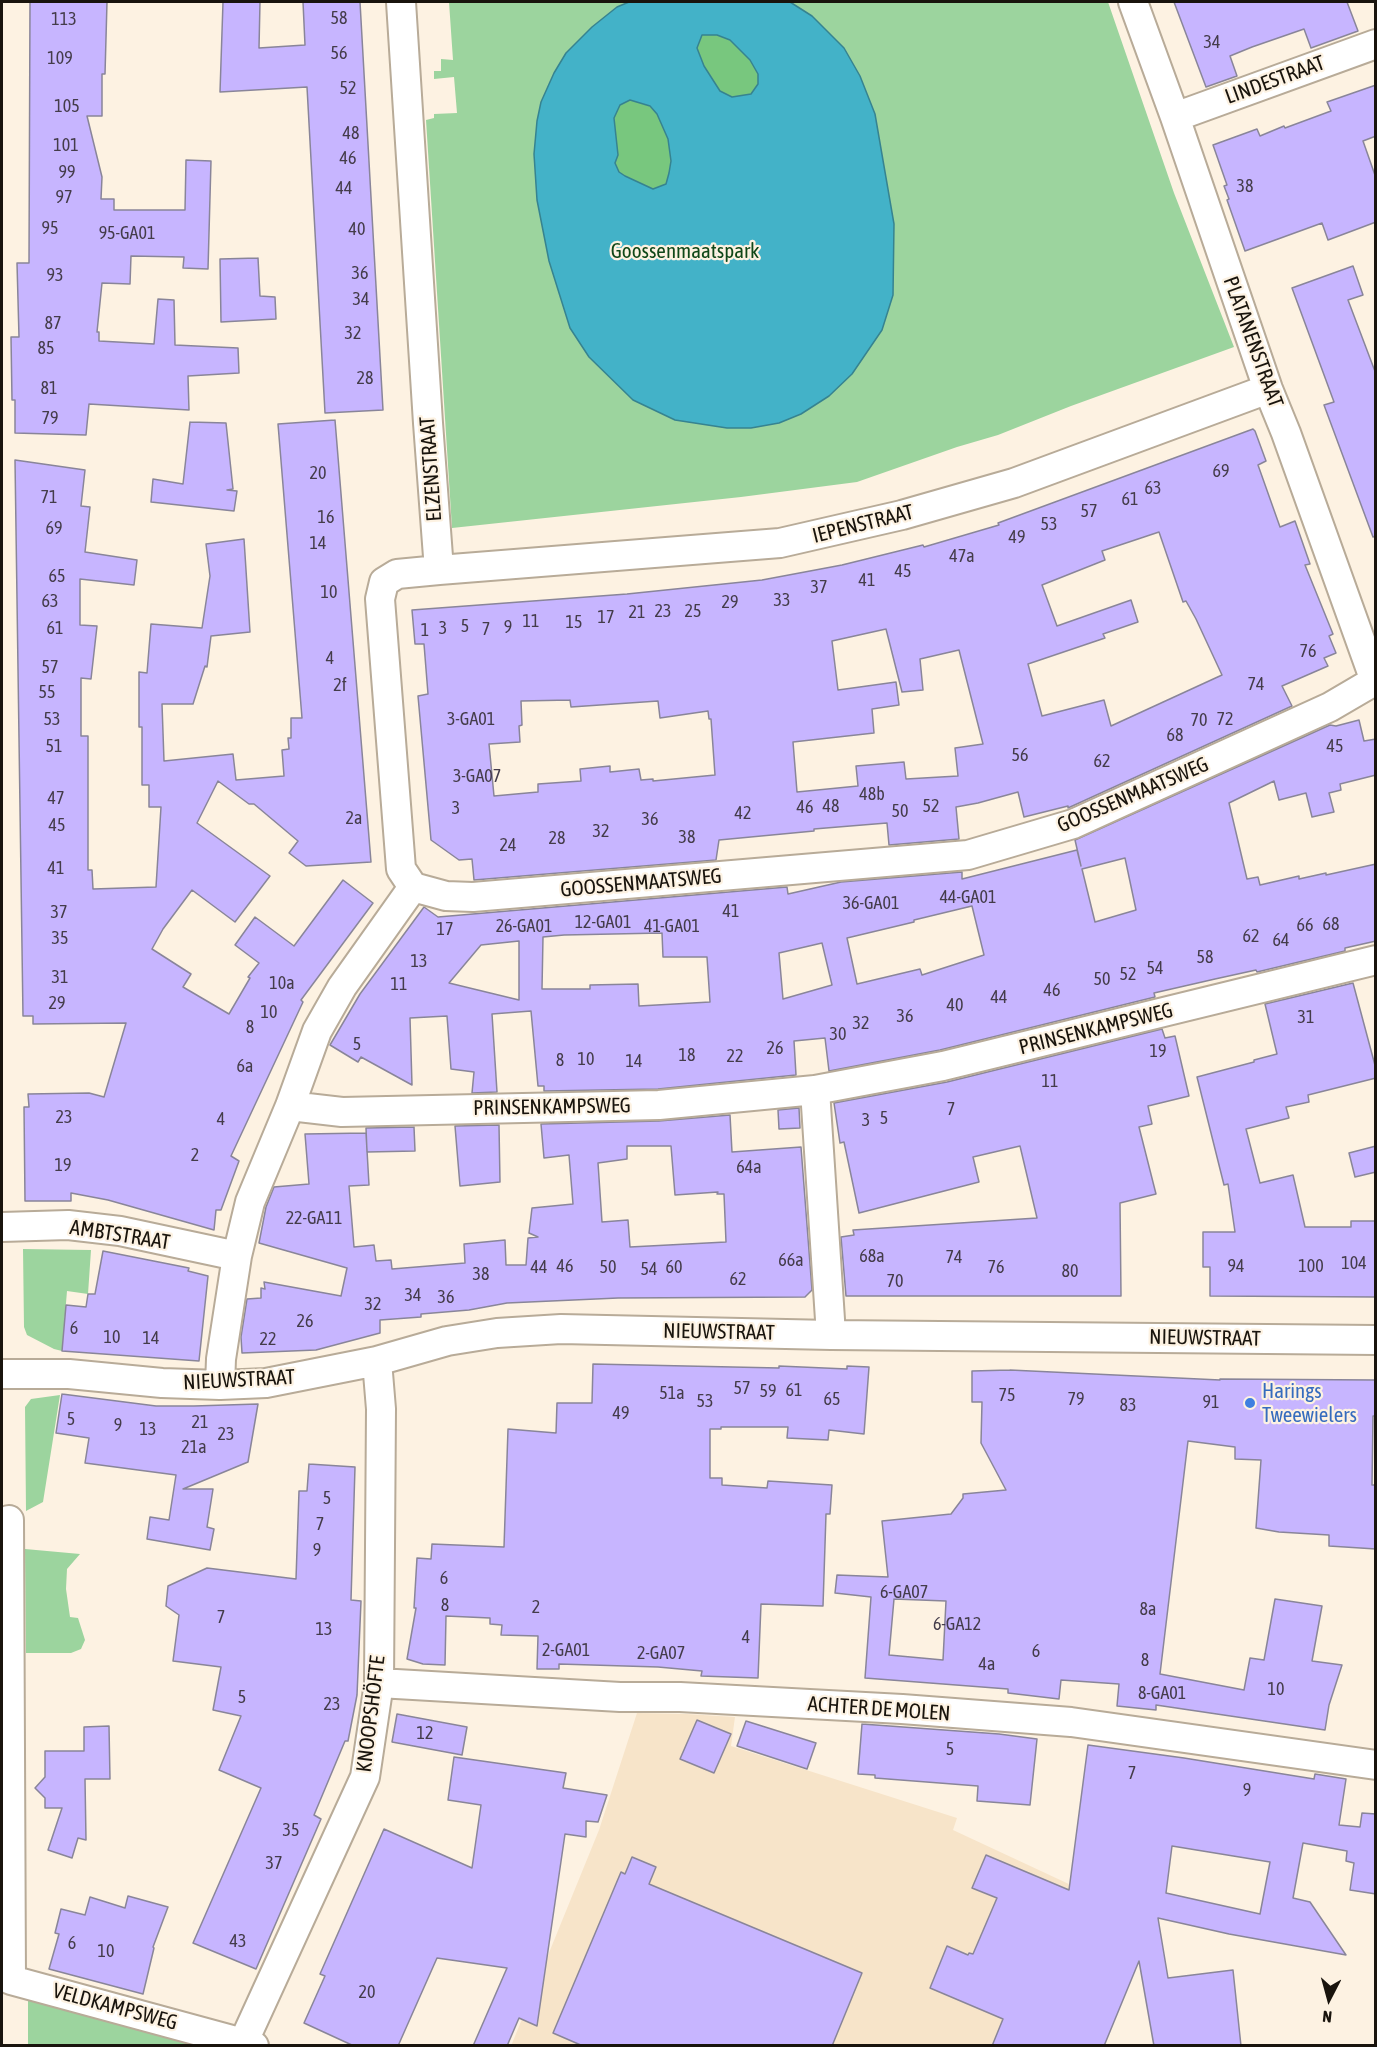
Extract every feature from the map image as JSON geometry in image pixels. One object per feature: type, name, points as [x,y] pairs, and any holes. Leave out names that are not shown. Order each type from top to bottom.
[{"type":"street","name":"ELZENSTRAAT","points":[[401,2],[439,570]]},
{"type":"street","name":"PLATANENSTRAAT","points":[[1133,2],[1268,389],[1375,681]]},
{"type":"street","name":"LINDESTRAAT","points":[[1175,117],[1376,44]]},
{"type":"street","name":"IEPENSTRAAT","points":[[439,570],[780,543],[902,516],[1014,483],[1268,389]]},
{"type":"street","points":[[220,1384],[221,1359],[237,1256],[250,1202],[290,1106],[317,1031],[337,996],[413,887],[401,868],[380,598],[384,582],[397,574],[439,570]]},
{"type":"street","name":"GOOSSENMAATSWEG","points":[[413,887],[446,896],[473,897],[968,855],[1073,824],[1330,707],[1375,681]]},
{"type":"street","name":"PRINSENKAMPSWEG","points":[[290,1106],[342,1112],[659,1105],[815,1090],[943,1066],[1376,960]]},
{"type":"street","points":[[815,1090],[831,1335]]},
{"type":"street","name":"AMBTSTRAAT","points":[[2,1227],[68,1225],[120,1231],[237,1256]]},
{"type":"street","name":"NIEUWSTRAAT","points":[[2,1374],[69,1374],[162,1383],[266,1383],[377,1361],[447,1341],[497,1333],[561,1329],[831,1335],[1376,1340]]},
{"type":"street","name":"NIEUWSTRAAT","points":[[2,1356],[69,1374]]},
{"type":"street","name":"KNOOPSHÖFTE","points":[[249,2043],[365,1777],[379,1683],[381,1409],[377,1361]]},
{"type":"street","name":"VELDKAMPSWEG","points":[[9,1520],[11,1980],[249,2043]]},
{"type":"street","name":"ACHTER DE MOLEN","points":[[379,1683],[620,1697],[692,1697],[902,1709],[1071,1722],[1376,1765]]},
{"type":"shaded area","points":[[637,1713],[735,1717],[731,1746],[957,1818],[953,1830],[1131,1913],[1100,2045],[511,2046],[599,1830]]},
{"type":"green space","name":"Goossenmaatspark","points":[[449,2],[1108,2],[1174,193],[1234,347],[998,435],[857,482],[741,497],[452,528],[426,120],[434,118],[434,114],[457,113],[454,77],[434,79],[434,71],[441,71],[441,59],[453,60]]},
{"type":"green space","points":[[702,35],[717,35],[730,40],[750,60],[758,74],[758,84],[751,94],[732,97],[720,91],[704,66],[697,48]]},
{"type":"green space","points":[[630,100],[649,106],[657,114],[668,139],[671,162],[666,184],[653,189],[619,172],[615,163],[618,155],[614,118],[620,105]]},
{"type":"green space","points":[[23,1249],[91,1250],[88,1294],[67,1291],[62,1351],[27,1335],[24,1327]]},
{"type":"green space","points":[[60,1395],[43,1502],[26,1511],[25,1407],[31,1399]]},
{"type":"green space","points":[[25,1549],[80,1554],[67,1569],[66,1589],[70,1617],[78,1618],[85,1640],[81,1649],[71,1653],[26,1653]]},
{"type":"green space","points":[[28,1998],[202,2046],[28,2046]]},
{"type":"water","points":[[629,2],[790,2],[812,16],[844,48],[860,76],[875,114],[894,224],[893,295],[882,330],[852,374],[829,396],[801,414],[779,423],[751,428],[727,428],[675,420],[633,400],[589,357],[570,328],[549,261],[537,200],[534,154],[537,121],[541,102],[566,53],[592,27],[617,7]],"holes":[[[702,35],[717,35],[730,40],[750,60],[758,74],[758,84],[751,94],[732,97],[720,91],[704,66],[697,48]],[[630,100],[650,106],[657,114],[668,139],[671,161],[666,184],[653,189],[619,172],[615,163],[618,155],[614,118],[620,105]]]},
{"type":"building","points":[[30,2],[107,2],[105,74],[102,74],[102,116],[87,116],[102,177],[101,199],[114,199],[114,210],[185,210],[186,160],[211,161],[208,269],[183,268],[184,257],[131,256],[130,284],[102,283],[97,332],[99,332],[99,341],[154,344],[158,299],[174,300],[175,345],[238,348],[239,373],[188,376],[189,410],[89,404],[86,435],[15,433],[11,337],[19,337],[17,263],[29,263]]},
{"type":"building","points":[[223,2],[260,2],[259,48],[305,45],[303,2],[360,2],[383,410],[325,413],[307,87],[220,92]]},
{"type":"building","points":[[1174,2],[1347,2],[1358,31],[1311,48],[1304,29],[1252,47],[1230,56],[1237,76],[1206,87]]},
{"type":"building","points":[[1376,85],[1376,136],[1363,141],[1376,178],[1376,222],[1328,240],[1322,223],[1245,251],[1227,200],[1229,199],[1224,186],[1227,185],[1213,145],[1257,129],[1260,136],[1284,126],[1285,128],[1331,111],[1327,102]]},
{"type":"building","points":[[258,258],[260,296],[275,297],[276,319],[221,322],[220,259]]},
{"type":"building","points":[[1353,266],[1363,295],[1348,300],[1376,374],[1376,536],[1373,537],[1324,405],[1334,402],[1292,288]]},
{"type":"building","points":[[335,420],[371,862],[306,866],[289,853],[298,841],[254,804],[249,804],[218,781],[197,823],[270,876],[235,922],[192,890],[163,929],[152,949],[191,974],[183,987],[229,1014],[250,978],[248,977],[259,963],[235,945],[255,917],[294,946],[343,880],[373,903],[301,1000],[303,1002],[231,1156],[239,1161],[221,1210],[216,1210],[214,1230],[108,1200],[71,1193],[71,1201],[25,1201],[24,1107],[29,1107],[28,1094],[89,1093],[104,1097],[126,1023],[33,1024],[33,1016],[23,1016],[15,460],[85,470],[81,506],[90,507],[85,552],[137,560],[134,585],[80,579],[80,625],[97,626],[91,679],[81,678],[81,736],[88,736],[88,870],[92,870],[93,889],[156,887],[161,807],[149,807],[149,785],[142,785],[142,727],[139,727],[139,672],[147,673],[151,624],[202,628],[210,576],[206,544],[244,539],[250,632],[211,636],[207,667],[205,666],[193,704],[162,704],[164,761],[233,754],[236,780],[284,776],[282,750],[289,749],[291,718],[302,718],[278,424]]},
{"type":"building","points":[[190,422],[226,423],[233,489],[227,490],[237,491],[234,511],[151,502],[153,479],[183,484]]},
{"type":"building","points":[[1253,429],[1266,461],[1258,465],[1280,527],[1295,521],[1310,564],[1305,565],[1333,634],[1329,636],[1336,653],[1324,658],[1328,666],[1282,686],[1292,706],[1068,808],[1068,806],[1024,817],[1018,792],[956,807],[959,839],[889,845],[887,823],[814,829],[814,831],[719,840],[716,860],[474,880],[472,859],[459,860],[431,840],[418,696],[428,694],[424,644],[415,644],[412,610],[627,594],[762,580],[842,565],[923,545],[924,547],[999,525],[998,523]],"holes":[[[1159,532],[1183,602],[1186,601],[1196,619],[1222,675],[1111,726],[1104,700],[1042,716],[1028,664],[1105,638],[1103,634],[1138,622],[1131,600],[1057,626],[1042,585],[1105,560],[1102,551]],[[886,629],[902,692],[923,690],[920,659],[959,650],[983,744],[955,748],[958,776],[906,779],[904,762],[856,766],[858,786],[797,792],[793,742],[874,733],[872,709],[899,705],[896,682],[838,690],[832,641]],[[570,700],[571,707],[658,701],[660,718],[708,711],[709,719],[711,719],[715,775],[653,781],[653,779],[641,780],[639,769],[610,772],[610,766],[580,769],[581,781],[538,784],[538,792],[494,796],[489,744],[520,742],[521,701]]]},
{"type":"building","points":[[1359,720],[1364,741],[1376,739],[1376,775],[1340,784],[1341,790],[1329,793],[1334,812],[1312,817],[1306,793],[1279,800],[1274,781],[1229,803],[1247,879],[1258,877],[1260,885],[1299,876],[1299,879],[1326,873],[1326,875],[1376,864],[1376,941],[1345,948],[1345,951],[1154,993],[1155,997],[940,1050],[829,1071],[825,1038],[794,1041],[796,1075],[658,1089],[544,1091],[544,1086],[538,1086],[531,1011],[492,1014],[497,1092],[472,1093],[474,1072],[451,1069],[447,1016],[410,1018],[412,1085],[361,1057],[358,1062],[330,1045],[360,994],[424,907],[438,917],[787,887],[788,894],[841,882],[962,872],[962,879],[1077,850],[1081,866],[1075,840],[1330,725],[1336,726]],"holes":[[[1125,858],[1136,910],[1095,922],[1082,869]],[[972,906],[984,955],[922,975],[920,969],[857,984],[847,938],[914,922],[914,920]],[[662,933],[663,957],[707,957],[710,1002],[639,1006],[638,984],[590,985],[590,989],[542,989],[543,937]],[[519,941],[519,1000],[449,983],[481,945]],[[822,943],[832,985],[783,999],[779,953]]]},
{"type":"building","points":[[1353,983],[1376,1069],[1376,1078],[1308,1095],[1309,1102],[1286,1107],[1289,1118],[1246,1129],[1260,1183],[1293,1175],[1305,1227],[1351,1227],[1351,1221],[1376,1221],[1376,1297],[1210,1296],[1210,1267],[1203,1267],[1203,1232],[1235,1232],[1228,1184],[1224,1185],[1197,1077],[1277,1054],[1265,1004]]},
{"type":"building","points":[[1162,1029],[1165,1038],[1175,1036],[1189,1096],[1148,1106],[1152,1124],[1139,1127],[1156,1194],[1120,1203],[1121,1296],[846,1296],[841,1237],[854,1235],[853,1230],[1037,1218],[1020,1146],[973,1157],[979,1182],[859,1213],[844,1142],[840,1143],[834,1103],[947,1082]]},
{"type":"building","points":[[799,1108],[800,1128],[779,1129],[778,1110]]},
{"type":"building","points":[[730,1115],[732,1152],[801,1147],[812,1290],[805,1297],[618,1298],[507,1303],[469,1310],[421,1314],[421,1317],[380,1320],[380,1333],[316,1350],[242,1353],[241,1337],[247,1299],[261,1298],[261,1288],[265,1289],[264,1282],[341,1296],[347,1268],[259,1243],[266,1207],[274,1187],[309,1184],[305,1134],[366,1133],[369,1185],[349,1186],[354,1247],[374,1245],[376,1261],[391,1260],[392,1269],[465,1263],[464,1244],[505,1240],[506,1265],[526,1265],[528,1238],[538,1237],[529,1233],[532,1208],[573,1204],[569,1155],[544,1158],[541,1124],[659,1121]],"holes":[[[627,1146],[671,1146],[675,1195],[718,1192],[717,1194],[724,1194],[726,1242],[630,1247],[628,1220],[602,1222],[598,1163],[627,1159]]]},
{"type":"building","points":[[499,1125],[500,1182],[460,1186],[455,1126]]},
{"type":"building","points":[[414,1127],[415,1151],[367,1152],[366,1128]]},
{"type":"building","points":[[1376,1146],[1376,1172],[1355,1177],[1349,1153]]},
{"type":"building","points":[[103,1251],[189,1268],[188,1271],[208,1276],[199,1361],[62,1351],[66,1305],[86,1307],[88,1294],[95,1294]]},
{"type":"building","points":[[593,1364],[847,1369],[847,1366],[869,1367],[864,1434],[829,1430],[828,1440],[787,1438],[788,1427],[710,1429],[710,1478],[722,1478],[722,1485],[767,1488],[768,1481],[832,1485],[830,1514],[826,1514],[823,1606],[761,1604],[758,1678],[701,1676],[702,1671],[658,1667],[559,1664],[559,1669],[537,1669],[538,1636],[501,1635],[502,1625],[490,1624],[490,1618],[446,1616],[445,1665],[423,1664],[407,1659],[416,1608],[414,1608],[417,1558],[431,1559],[432,1544],[504,1547],[508,1429],[556,1433],[557,1403],[592,1403]]},
{"type":"building","points":[[1010,1370],[1220,1380],[1376,1380],[1372,1485],[1376,1485],[1376,1549],[1329,1546],[1329,1535],[1256,1528],[1261,1460],[1235,1459],[1235,1447],[1188,1441],[1160,1674],[1244,1690],[1250,1658],[1264,1660],[1275,1599],[1322,1606],[1312,1661],[1342,1665],[1329,1705],[1325,1730],[1156,1705],[1156,1710],[1117,1706],[1119,1684],[1061,1680],[1059,1699],[1008,1693],[1008,1689],[865,1678],[871,1597],[835,1593],[837,1575],[888,1577],[882,1521],[951,1514],[963,1498],[963,1494],[1006,1490],[981,1443],[982,1402],[972,1402],[972,1371]],"holes":[[[894,1599],[946,1601],[943,1660],[889,1655]]]},
{"type":"building","points":[[62,1394],[156,1406],[258,1404],[248,1462],[183,1489],[213,1489],[207,1527],[214,1529],[210,1550],[147,1539],[150,1517],[169,1520],[176,1475],[85,1463],[89,1438],[56,1433]]},
{"type":"building","points":[[309,1464],[355,1467],[351,1600],[361,1601],[357,1695],[348,1741],[345,1741],[314,1815],[321,1819],[256,1969],[193,1943],[261,1788],[219,1770],[241,1716],[213,1710],[221,1667],[173,1661],[179,1615],[166,1606],[168,1586],[207,1568],[296,1579],[299,1491],[307,1491]]},
{"type":"building","points":[[397,1714],[467,1727],[462,1755],[392,1742]]},
{"type":"building","points":[[697,1720],[731,1734],[714,1773],[680,1759]]},
{"type":"building","points":[[746,1721],[816,1743],[807,1769],[737,1746]]},
{"type":"building","points":[[862,1724],[1037,1739],[1030,1805],[977,1801],[978,1786],[875,1778],[875,1775],[858,1774]]},
{"type":"building","points":[[109,1726],[110,1779],[85,1779],[86,1840],[78,1838],[72,1858],[48,1850],[62,1808],[45,1808],[45,1798],[35,1788],[45,1777],[45,1751],[84,1751],[84,1727]]},
{"type":"building","points":[[1088,1745],[1314,1779],[1315,1774],[1346,1779],[1339,1825],[1360,1827],[1362,1813],[1376,1814],[1376,1894],[1350,1890],[1354,1863],[1346,1861],[1347,1851],[1303,1843],[1293,1898],[1310,1902],[1346,1955],[1229,1934],[1158,1918],[1168,1978],[1233,1970],[1241,2046],[1154,2046],[1139,1961],[1104,2046],[992,2046],[1003,2019],[930,1988],[947,1946],[968,1955],[973,1954],[997,1898],[972,1888],[986,1855],[1069,1890]],"holes":[[[1172,1846],[1270,1862],[1260,1914],[1166,1893]]]},
{"type":"building","points":[[454,1757],[566,1773],[563,1788],[607,1795],[598,1822],[586,1821],[586,1837],[565,1834],[537,2026],[519,2018],[507,2046],[473,2046],[507,1968],[437,1958],[398,2046],[354,2046],[304,2023],[325,1976],[320,1974],[384,1829],[472,1868],[481,1805],[448,1800]]},
{"type":"building","points":[[632,1857],[656,1867],[649,1884],[862,1973],[832,2046],[583,2046],[553,2033],[621,1872],[625,1874]]},
{"type":"building","points":[[128,1896],[168,1907],[153,1947],[143,1994],[49,1969],[59,1934],[55,1933],[61,1909],[85,1915],[90,1897],[125,1908]]},
{"type":"place","name":"Harings Tweewielers","points":[[1250,1403]]}]
